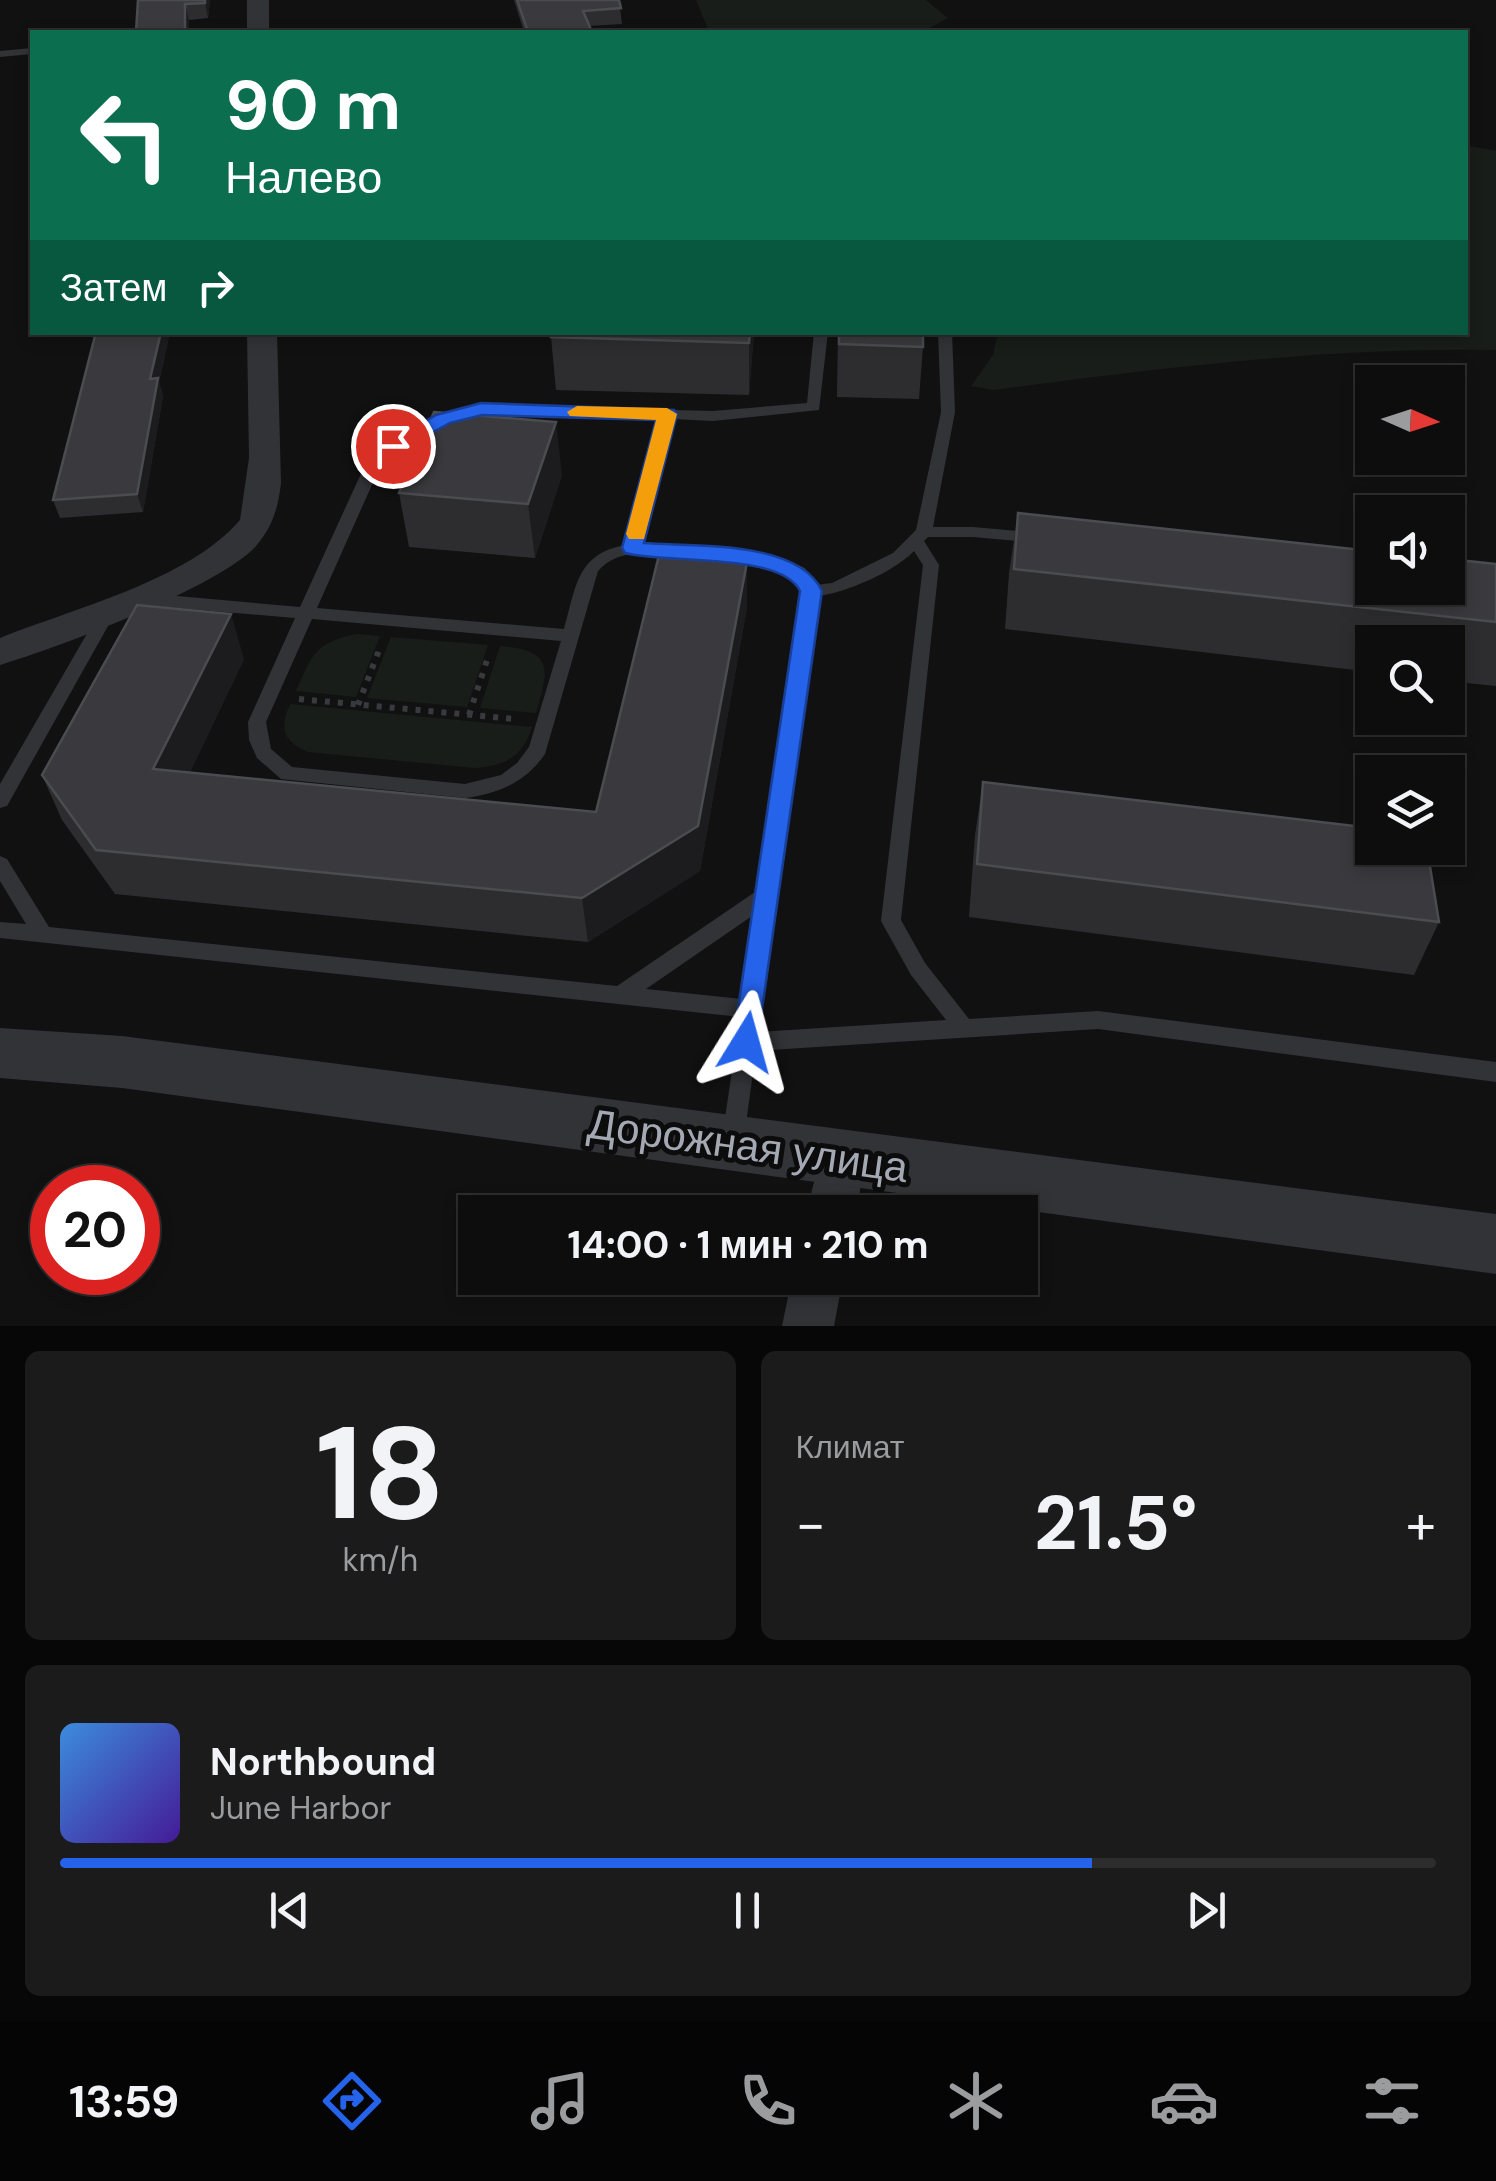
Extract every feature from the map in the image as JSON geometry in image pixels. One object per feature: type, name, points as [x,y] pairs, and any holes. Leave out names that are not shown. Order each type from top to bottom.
[{"type":"street","points":[[258,0],[258,30]]},
{"type":"street","points":[[0,652],[218,560],[241,543],[256,524],[264,492],[262,335]]},
{"type":"street","name":"Дорожная улица","points":[[0,1054],[122,1062],[732,1142],[837,1185],[1496,1244]]},
{"type":"street","points":[[808,1326],[814,1295]]},
{"type":"lane","points":[[0,54],[30,51]]},
{"type":"lane","points":[[732,1142],[811,591],[799,572],[779,562],[632,548],[605,554],[590,570],[533,758],[512,780],[492,788],[445,789],[288,774],[272,765],[257,740],[258,722],[372,467],[393,446],[417,430],[481,409],[748,414],[814,407],[821,335]]},
{"type":"lane","points":[[945,335],[948,412],[921,538],[931,565],[891,921],[918,969],[964,1028]]},
{"type":"lane","points":[[632,548],[667,414]]},
{"type":"lane","points":[[811,591],[835,588],[900,557],[921,538],[973,532],[1048,539]]},
{"type":"lane","points":[[0,800],[122,602],[307,613],[570,636]]},
{"type":"lane","points":[[0,864],[43,934]]},
{"type":"lane","points":[[621,996],[768,895]]},
{"type":"lane","points":[[0,930],[751,1009]]},
{"type":"lane","points":[[746,1042],[1124,1022],[1496,1072]]},
{"type":"path","points":[[358,705],[391,620]]},
{"type":"path","points":[[469,715],[498,630]]},
{"type":"path","points":[[270,696],[546,722]]},
{"type":"shaded area","points":[[696,0],[926,0],[948,18],[926,30],[708,30]]},
{"type":"shaded area","points":[[1468,146],[1496,151],[1496,350],[1307,356],[993,390],[971,386],[993,355],[998,335],[1468,335]]},
{"type":"shaded area","points":[[357,634],[380,636],[356,697],[296,691],[306,668],[323,646]]},
{"type":"shaded area","points":[[391,637],[488,645],[467,707],[367,698]]},
{"type":"shaded area","points":[[500,646],[531,653],[544,665],[536,713],[480,708]]},
{"type":"shaded area","points":[[290,704],[532,727],[524,745],[512,758],[475,768],[308,752],[288,739],[284,727]]},
{"type":"building","points":[[138,0],[205,0],[185,4],[185,30],[136,30]]},
{"type":"building","points":[[517,0],[619,0],[621,8],[583,11],[591,30],[527,30]]},
{"type":"building","points":[[95,335],[160,335],[150,379],[158,378],[137,494],[53,500]]},
{"type":"building","points":[[551,335],[750,335],[749,343]]},
{"type":"building","points":[[839,335],[923,335],[923,347],[839,344]]},
{"type":"building","points":[[434,412],[556,422],[528,504],[399,493]]},
{"type":"building","points":[[1018,513],[1355,549],[1355,605],[1465,605],[1465,561],[1496,564],[1496,622],[1014,569]]},
{"type":"building","points":[[659,555],[747,562],[698,826],[582,898],[96,850],[42,775],[137,605],[231,614],[153,769],[596,812]]},
{"type":"building","points":[[983,782],[1355,826],[1355,865],[1430,865],[1439,922],[977,864]]},
{"type":"slow traffic","points":[[577,412],[667,414],[636,534]]},
{"type":"route","points":[[393,446],[443,419],[481,409],[667,414],[632,548],[763,559],[790,566],[806,580],[811,591],[746,1042]]}]
